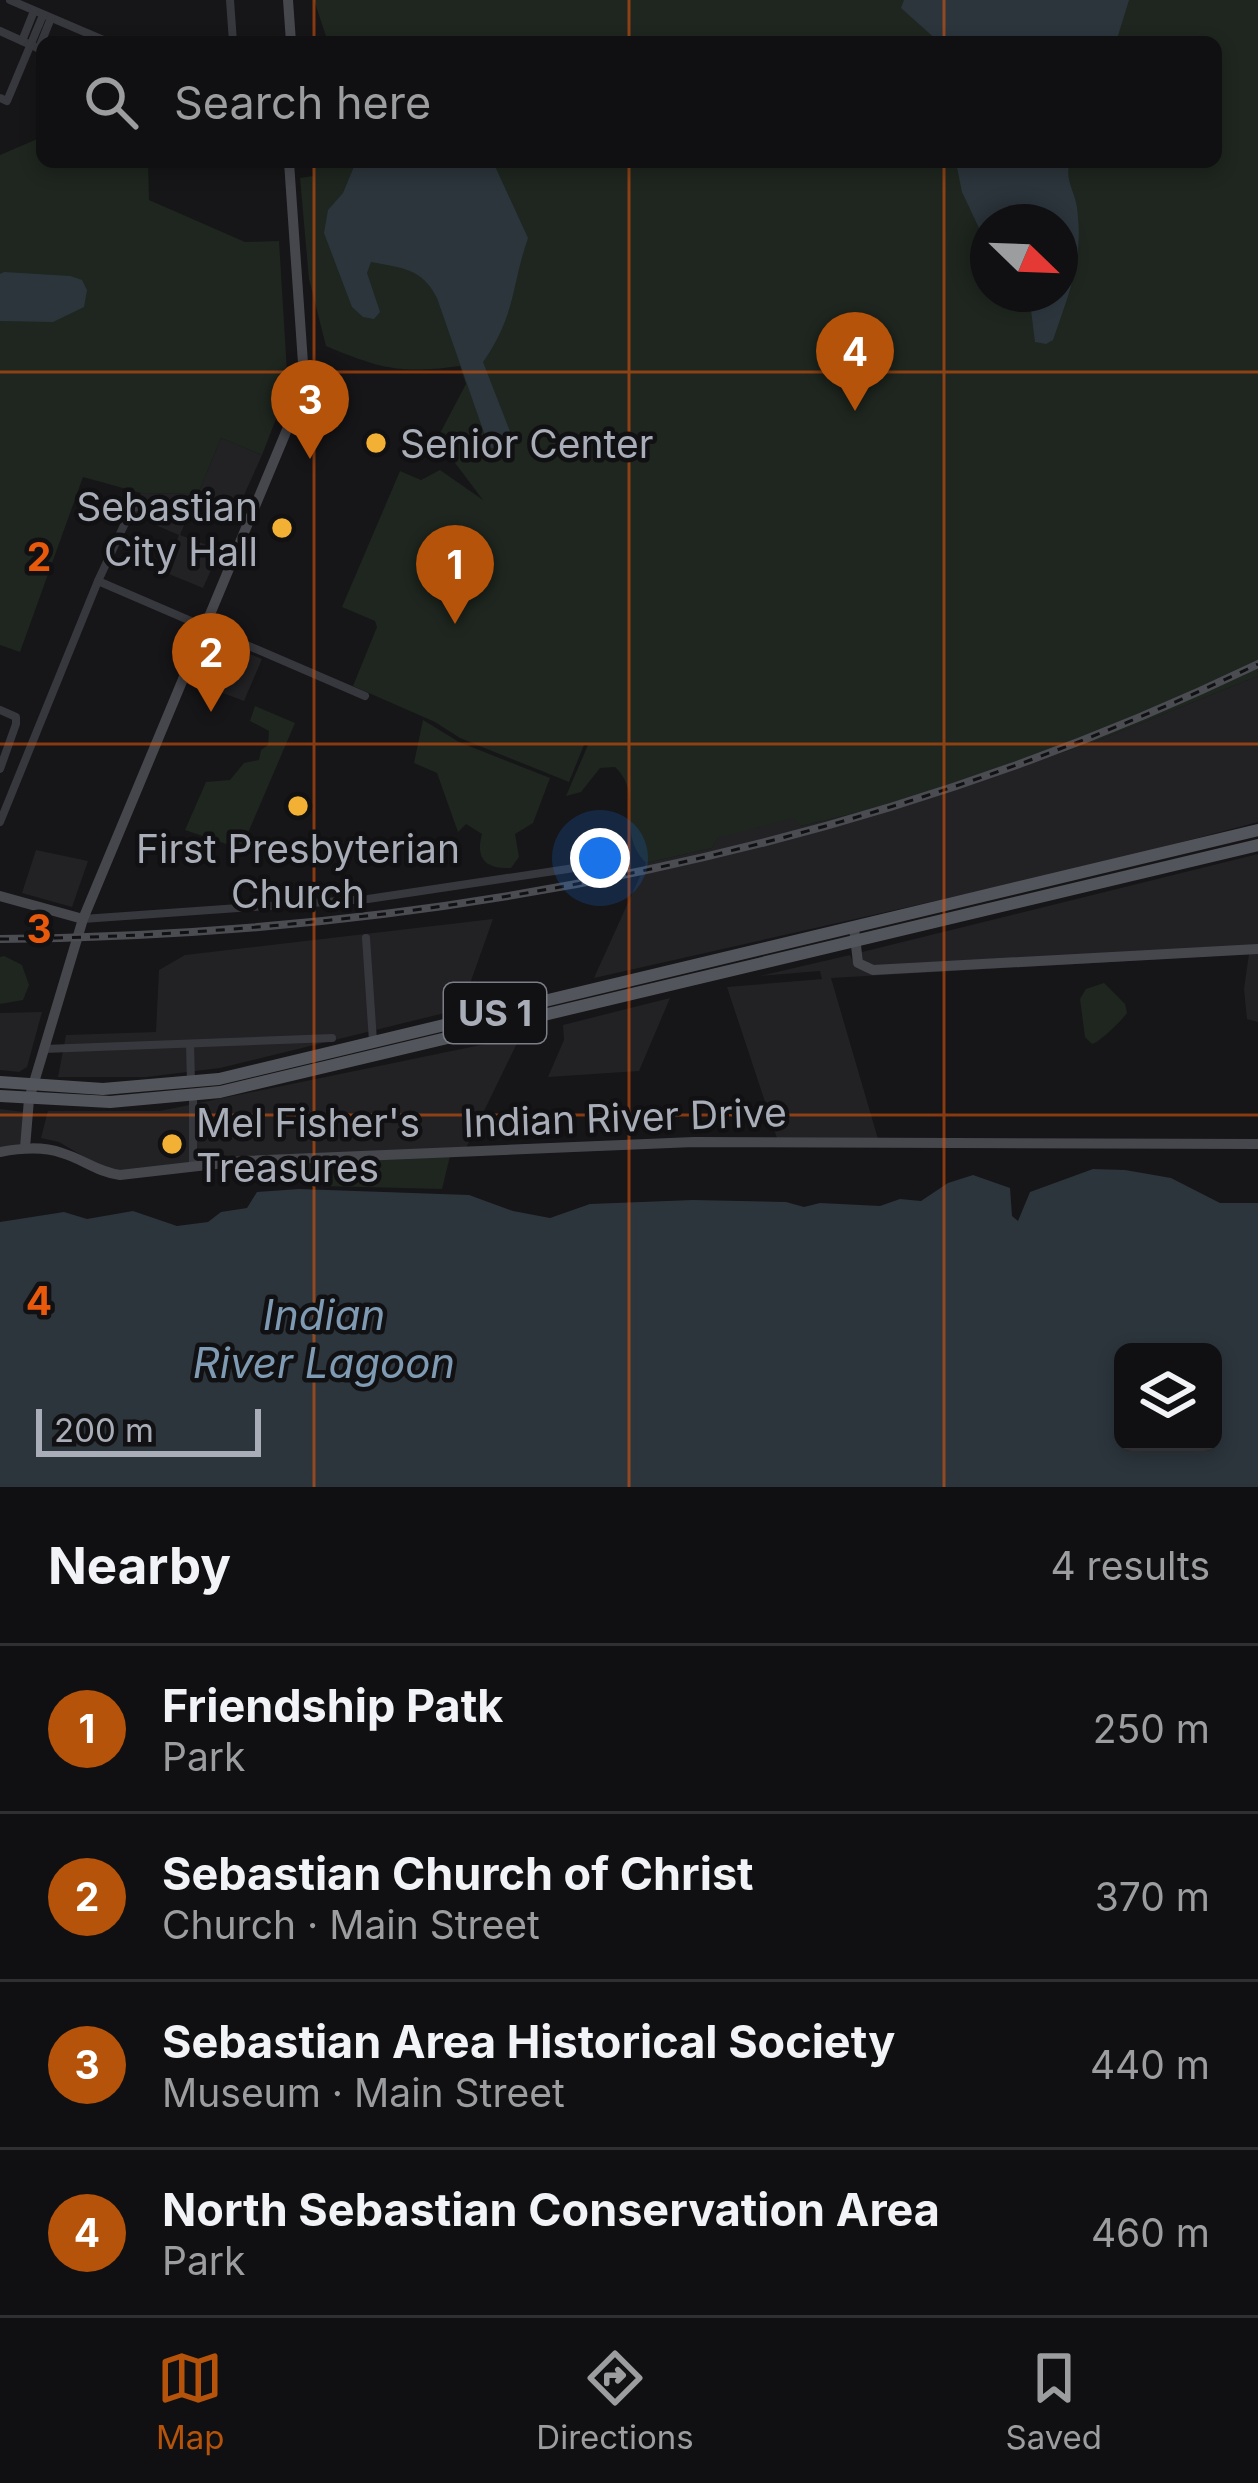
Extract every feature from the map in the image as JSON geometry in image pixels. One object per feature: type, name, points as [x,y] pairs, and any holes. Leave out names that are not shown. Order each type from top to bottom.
[{"type":"main road","name":"US 1","points":[[1022,895],[1258,830]]},
{"type":"main road","name":"US 1","points":[[192,1090],[1022,895],[1258,845]]},
{"type":"main road","name":"US 1","points":[[0,1082],[31,1092],[110,1102],[192,1090],[351,1061],[400,1036],[855,934]]},
{"type":"main road","name":"US 1","points":[[0,1096],[31,1092]]},
{"type":"street","points":[[10,0],[94,36]]},
{"type":"street","points":[[230,0],[232,36]]},
{"type":"street","points":[[288,0],[291,36]]},
{"type":"street","points":[[36,36],[43,15]]},
{"type":"street","points":[[0,32],[33,46],[7,101],[0,98]]},
{"type":"street","points":[[25,1148],[31,1092],[83,919],[291,422],[302,385],[289,168]]},
{"type":"street","points":[[0,822],[132,508],[147,505],[178,513],[201,504],[248,524]]},
{"type":"street","points":[[98,581],[365,696]]},
{"type":"street","points":[[0,710],[16,717],[16,732],[0,769]]},
{"type":"street","points":[[0,896],[83,919],[368,899],[581,867]]},
{"type":"street","points":[[855,934],[858,963],[873,970],[1258,949]]},
{"type":"street","points":[[366,938],[377,1048]]},
{"type":"street","points":[[44,1049],[332,1038]]},
{"type":"street","points":[[190,1044],[193,1165]]},
{"type":"street","name":"Indian River Drive","points":[[0,1151],[57,1151],[100,1172],[119,1175],[193,1165],[694,1142],[1258,1144]]},
{"type":"shaded area","points":[[314,0],[1258,0],[1258,676],[1094,742],[947,791],[801,826],[793,818],[718,838],[712,848],[646,863],[632,838],[628,790],[615,767],[600,768],[581,792],[566,796],[588,745],[569,782],[460,738],[353,686],[377,627],[375,621],[342,607],[400,471],[421,480],[440,470],[483,500],[437,439],[466,384],[460,366],[391,368],[326,346],[309,279],[300,178],[313,176],[312,168],[1222,168],[1222,36],[326,36]]},
{"type":"shaded area","points":[[36,140],[36,168],[148,168],[149,200],[245,242],[279,241],[288,388],[262,455],[221,438],[198,494],[141,493],[83,477],[20,652],[0,645],[0,155]]},
{"type":"shaded area","points":[[221,438],[262,455],[232,522],[191,508],[180,535],[220,550],[203,588],[164,572],[179,535],[132,515],[141,493],[198,494]]},
{"type":"shaded area","points":[[215,640],[262,659],[244,701],[196,683]]},
{"type":"shaded area","points":[[1258,676],[1258,822],[1095,865],[594,978],[646,863],[712,848],[719,836],[789,813],[801,826],[947,791],[1094,742]]},
{"type":"shaded area","points":[[255,706],[295,723],[241,849],[185,830],[206,782],[230,780],[244,763],[259,760],[268,745],[269,731],[250,721]]},
{"type":"shaded area","points":[[423,720],[459,742],[550,778],[533,823],[515,834],[519,857],[511,868],[485,861],[480,850],[482,834],[466,824],[458,832],[437,773],[414,763]]},
{"type":"shaded area","points":[[36,850],[88,861],[72,907],[22,893]]},
{"type":"shaded area","points":[[1258,854],[1258,946],[873,966],[865,965],[858,953]]},
{"type":"shaded area","points":[[493,919],[461,1009],[220,1068],[146,1077],[58,1077],[66,1035],[156,1032],[159,970],[185,955]]},
{"type":"shaded area","points":[[1258,953],[1258,1022],[1247,1019],[1244,989],[1249,954],[831,978],[878,1139],[777,1138],[727,987],[822,979],[820,971],[760,976],[850,955],[856,968],[874,974]]},
{"type":"shaded area","points":[[0,957],[22,965],[29,985],[23,1000],[0,1004]]},
{"type":"shaded area","points":[[1104,983],[1125,1004],[1127,1013],[1092,1044],[1085,1037],[1080,999],[1086,989]]},
{"type":"shaded area","points":[[670,998],[639,1071],[548,1077],[564,1040],[563,1025]]},
{"type":"shaded area","points":[[42,1012],[27,1067],[19,1072],[0,1070],[0,1013]]},
{"type":"shaded area","points":[[520,1037],[466,1148],[242,1157],[119,1171],[41,1138],[48,1111],[160,1111]]},
{"type":"shaded area","points":[[0,1109],[24,1112],[21,1144],[0,1148]]},
{"type":"shaded area","points":[[450,1156],[442,1189],[322,1186],[290,1175],[301,1163]]},
{"type":"water","points":[[904,0],[1129,0],[1118,36],[932,36],[901,8]]},
{"type":"water","points":[[353,168],[496,168],[528,238],[507,315],[483,362],[511,434],[507,453],[489,447],[437,298],[425,281],[410,271],[371,262],[367,273],[380,312],[374,319],[352,307],[324,233],[328,210],[343,193]]},
{"type":"water","points":[[957,168],[1069,168],[1076,204],[970,204],[970,209]]},
{"type":"water","points":[[0,274],[82,280],[87,290],[84,307],[53,322],[0,321]]},
{"type":"water","points":[[1031,312],[1062,312],[1053,340],[1035,342]]},
{"type":"water","name":"Indian River Lagoon","points":[[1093,1169],[1171,1178],[1220,1203],[1258,1203],[1258,1487],[0,1487],[0,1222],[64,1212],[87,1219],[133,1211],[177,1226],[208,1222],[221,1212],[247,1208],[257,1192],[299,1189],[469,1195],[550,1218],[590,1204],[693,1200],[880,1206],[900,1199],[921,1201],[948,1183],[973,1175],[1010,1188],[1012,1216],[1018,1221],[1030,1192]]},
{"type":"railway","points":[[0,939],[162,934],[324,921],[485,900],[644,870],[802,833],[957,786],[1109,730],[1258,664]]},
{"type":"place","name":"North Sebastian Conservation Area","points":[[855,411]]},
{"type":"place","name":"Senior Center","points":[[376,443]]},
{"type":"place","name":"Sebastian Area Historical Society","points":[[310,459]]},
{"type":"place","name":"Sebastian City Hall","points":[[282,528]]},
{"type":"place","name":"Friendship Patk","points":[[455,624]]},
{"type":"place","name":"Sebastian Church of Christ","points":[[211,712]]},
{"type":"place","name":"First Presbyterian Church","points":[[298,806]]},
{"type":"place","name":"Mel Fisher's Treasures","points":[[172,1144]]}]
